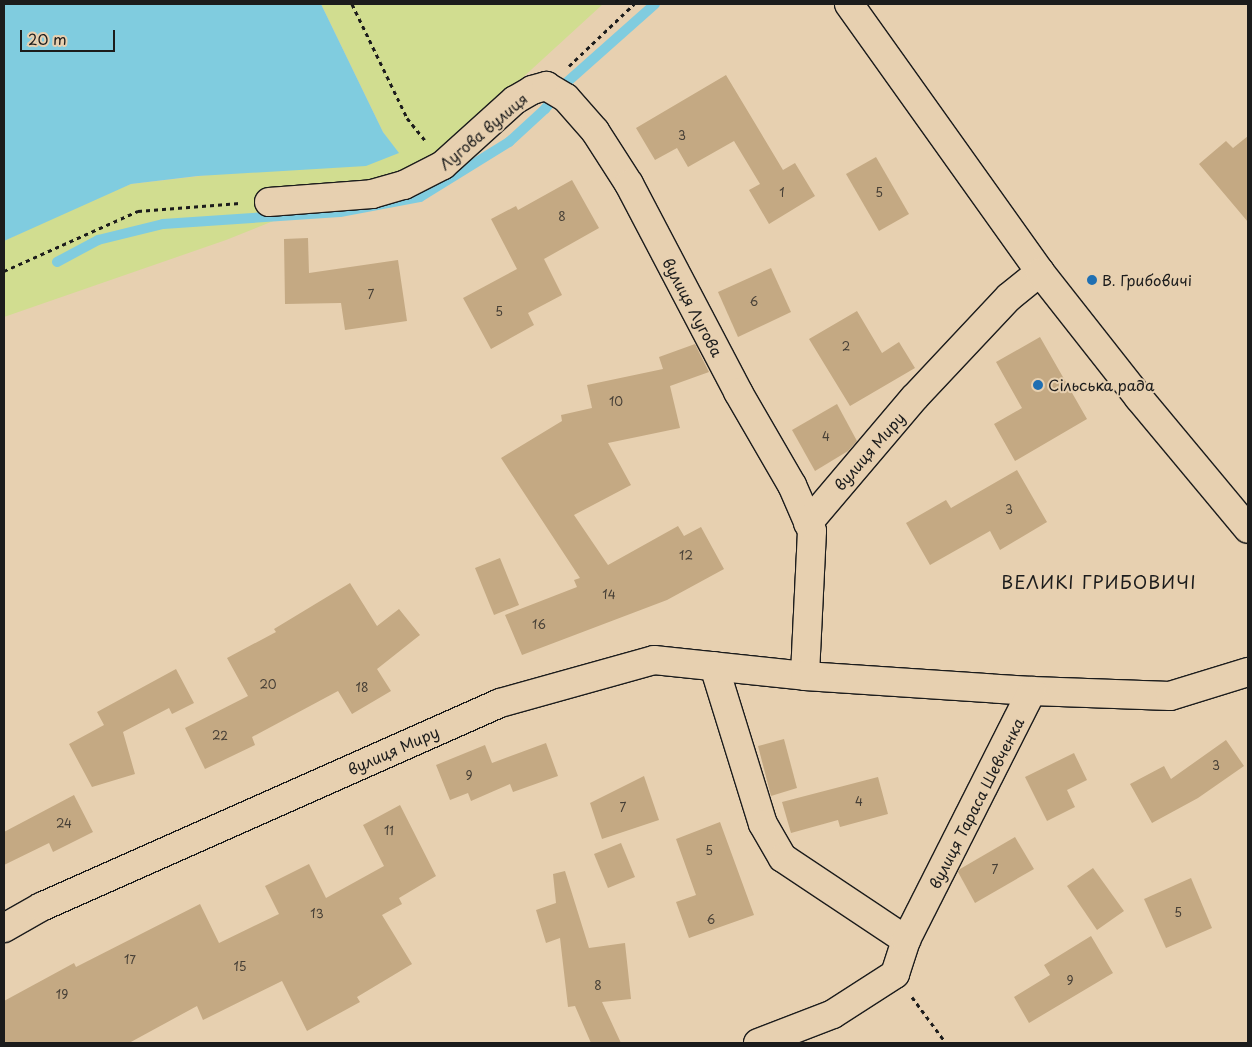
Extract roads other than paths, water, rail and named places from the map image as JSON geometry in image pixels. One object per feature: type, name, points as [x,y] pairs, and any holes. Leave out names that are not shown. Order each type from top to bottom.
[{"type":"main road","points":[[849,4],[1040,272],[1139,398],[1248,530]]},
{"type":"main road","name":"Лугова вулиця","points":[[269,202],[372,194],[404,186],[443,165],[515,100],[554,91]]},
{"type":"main road","name":"вулиця Лугова","points":[[554,91],[595,131],[629,184],[738,392],[792,485],[808,523]]},
{"type":"main road","name":"вулиця Миру","points":[[808,523],[915,397],[1009,297],[1040,272]]},
{"type":"main road","points":[[805,676],[812,531],[808,523]]},
{"type":"main road","name":"вулиця Миру","points":[[4,928],[41,907],[500,703],[654,660],[805,676],[1032,692]]},
{"type":"main road","points":[[714,666],[764,824],[783,858],[906,940]]},
{"type":"main road","points":[[1032,692],[1170,696],[1248,672]]},
{"type":"main road","name":"вулиця Тараса Шевченка","points":[[758,1043],[833,1014],[862,998],[895,974],[906,940],[1032,692]]},
{"type":"water","points":[[4,4],[321,4],[383,132],[399,153],[366,166],[198,176],[131,184],[4,241]]},
{"type":"waterway","points":[[57,262],[98,240],[163,224],[340,212],[420,197],[509,142],[545,109],[566,83],[655,4]]},
{"type":"place","name":"В. Грибовичі","points":[[1092,280]]},
{"type":"place","name":"Сільська рада","points":[[1038,385]]},
{"type":"district","name":"ВЕЛИКІ ГРИБОВИЧІ","points":[[1099,582]]}]
